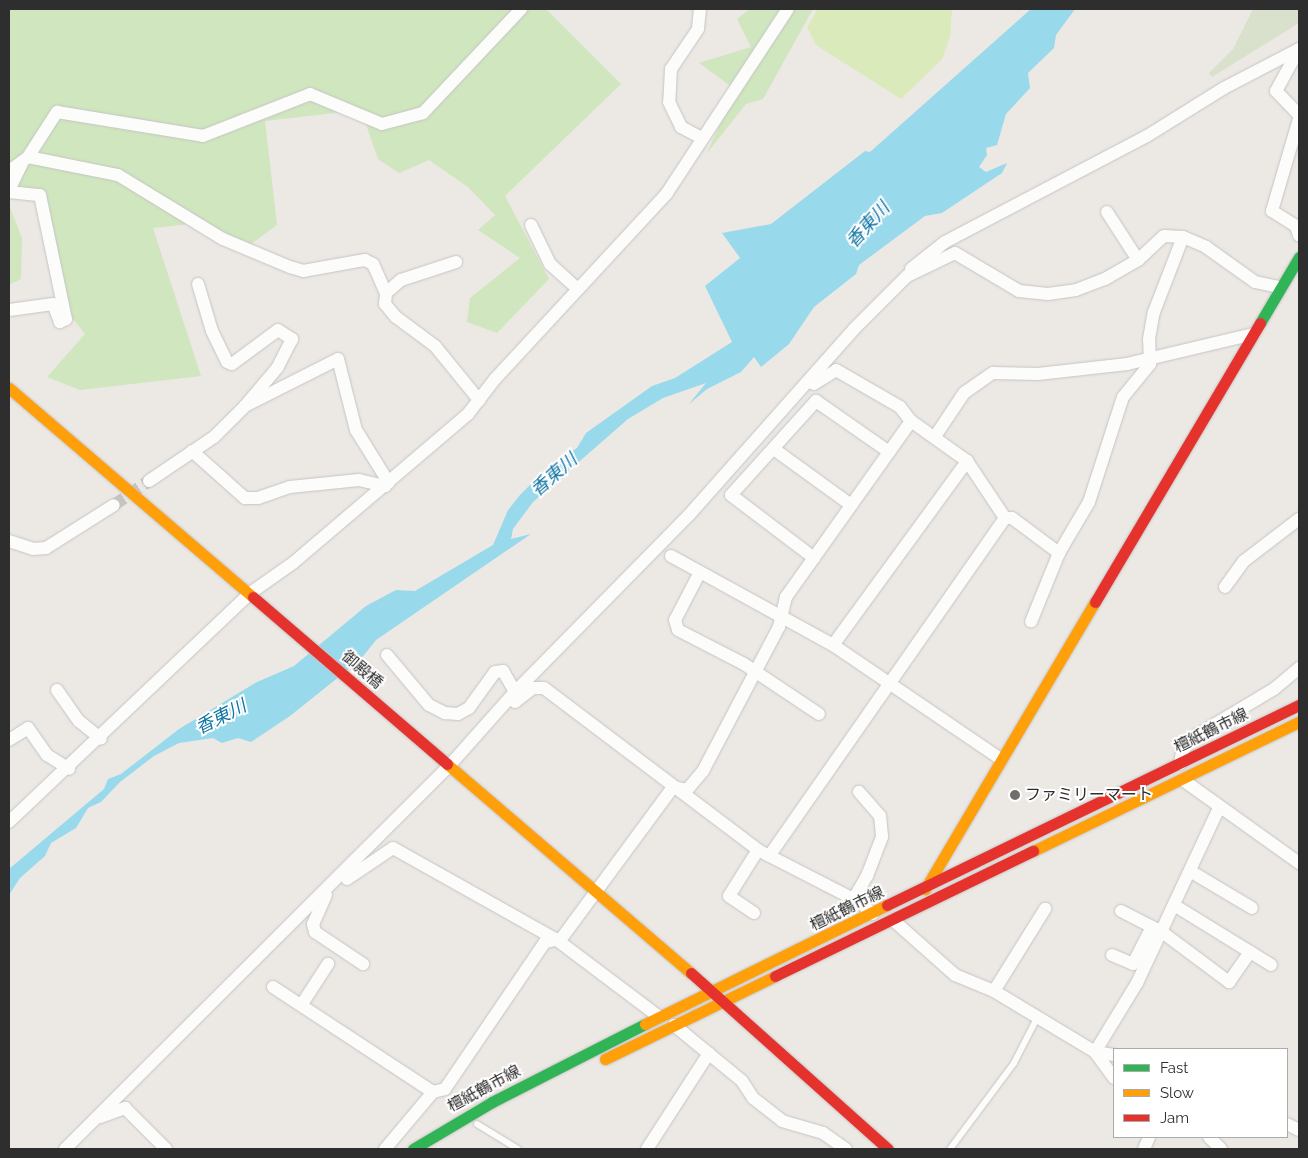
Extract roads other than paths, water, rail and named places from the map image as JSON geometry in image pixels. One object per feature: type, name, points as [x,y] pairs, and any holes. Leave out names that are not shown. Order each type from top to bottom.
[{"type":"main road","points":[[911,911],[1254,334],[1282,282],[1299,257]]},
{"type":"main road","name":"御殿橋","points":[[9,388],[712,991],[882,1147]]},
{"type":"main road","name":"檀紙鶴市線","points":[[413,1149],[492,1102],[659,1017],[1299,706]]},
{"type":"main road","name":"檀紙鶴市線","points":[[434,1149],[477,1124],[674,1025],[1183,780],[1299,722]]},
{"type":"street","points":[[9,310],[53,304],[60,322],[66,319],[40,195],[9,191],[25,159],[57,112],[203,136],[310,94],[382,124],[423,113],[521,9]]},
{"type":"street","points":[[700,9],[698,30],[671,69],[669,102],[681,128],[702,138]]},
{"type":"street","points":[[9,822],[69,769],[253,597],[442,438],[479,400],[577,288],[667,193],[788,9]]},
{"type":"street","points":[[1299,49],[1276,91],[1299,114]]},
{"type":"street","points":[[907,276],[913,264],[945,242],[1147,136],[1224,88],[1299,49]]},
{"type":"street","points":[[1299,119],[1272,211],[1296,226],[1299,236]]},
{"type":"street","points":[[9,170],[25,159],[118,175],[223,239],[302,271],[365,260],[373,264],[386,293],[385,304],[396,318],[435,346],[479,400]]},
{"type":"street","points":[[1107,212],[1138,260]]},
{"type":"street","points":[[532,225],[550,264],[577,288]]},
{"type":"street","points":[[65,1149],[328,889],[448,765],[511,697],[689,515],[889,291],[907,276],[955,253],[1019,291],[1048,294],[1076,290],[1105,279],[1138,260],[1164,236],[1183,237],[1206,247],[1255,282],[1282,282],[1299,276]]},
{"type":"street","points":[[1031,622],[1059,552],[1089,502],[1123,397],[1150,360],[1149,339],[1154,312],[1183,237]]},
{"type":"street","points":[[386,293],[401,280],[456,262]]},
{"type":"street","points":[[150,481],[234,420],[278,367],[292,340],[278,330],[232,364],[227,362],[212,332],[198,284]]},
{"type":"street","points":[[936,435],[964,393],[993,373],[1038,374],[1150,360],[1254,334]]},
{"type":"street","points":[[245,406],[338,359],[356,430],[387,484]]},
{"type":"street","points":[[808,383],[814,384],[836,370],[900,407],[911,421],[936,435],[967,461],[1005,518]]},
{"type":"street","points":[[814,558],[731,495],[775,450],[816,401],[889,452]]},
{"type":"street","points":[[673,787],[687,790],[704,771],[784,615],[786,597],[911,421]]},
{"type":"street","points":[[775,450],[851,505]]},
{"type":"street","points":[[192,451],[245,498],[258,498],[290,488],[359,480],[387,484]]},
{"type":"street","points":[[834,645],[967,461]]},
{"type":"street","points":[[9,541],[33,548],[46,548],[114,505]]},
{"type":"street","points":[[1005,518],[1012,518],[1059,552]]},
{"type":"street","points":[[754,913],[729,896],[764,853],[1005,518]]},
{"type":"street","points":[[1225,587],[1244,561],[1299,519]]},
{"type":"street","points":[[671,556],[784,615],[834,645],[1001,759]]},
{"type":"street","points":[[700,572],[675,620],[678,630],[755,672],[819,714]]},
{"type":"street","points":[[387,655],[429,705],[444,713],[458,714],[470,708],[495,672],[502,671],[511,697],[515,702],[533,688],[544,688],[673,787],[764,853],[853,900],[873,914]]},
{"type":"street","points":[[1180,764],[1182,751],[1197,735],[1274,689],[1299,668]]},
{"type":"street","points":[[57,690],[79,721],[101,739]]},
{"type":"street","points":[[9,740],[28,728],[47,755],[69,769]]},
{"type":"street","points":[[1183,780],[1218,808],[1299,863]]},
{"type":"street","points":[[385,1149],[433,1092],[445,1089],[545,942],[556,940],[596,892],[673,787]]},
{"type":"street","points":[[853,900],[867,876],[882,837],[880,816],[859,792]]},
{"type":"street","points":[[1112,955],[1133,964],[1174,905],[1218,808]]},
{"type":"street","points":[[363,964],[315,932],[313,924],[328,889],[394,848],[556,940],[659,1017]]},
{"type":"street","points":[[1190,871],[1252,908]]},
{"type":"street","points":[[1174,905],[1271,965]]},
{"type":"street","points":[[994,991],[1045,909]]},
{"type":"street","points":[[1121,911],[1156,931],[1229,982],[1250,952]]},
{"type":"street","points":[[893,920],[955,975],[994,991],[1095,1052],[1113,1055]]},
{"type":"street","points":[[1095,1052],[1156,931]]},
{"type":"street","points":[[302,1004],[328,964]]},
{"type":"street","points":[[273,987],[302,1004],[433,1092]]},
{"type":"street","points":[[674,1025],[742,1081],[753,1098],[782,1121],[823,1133],[846,1149]]},
{"type":"street","points":[[1095,1052],[1113,1077]]},
{"type":"street","points":[[647,1149],[709,1053]]},
{"type":"street","points":[[93,1120],[126,1108],[165,1149]]},
{"type":"street","points":[[1210,1138],[1220,1149]]},
{"type":"lane","points":[[950,1149],[1010,1069],[1037,1018]]},
{"type":"lane","points":[[477,1124],[518,1149]]},
{"type":"water","name":"香東川","points":[[1031,9],[1075,9],[1056,35],[1054,48],[1028,73],[1030,88],[1006,114],[997,145],[986,148],[987,155],[979,167],[986,172],[1007,163],[1002,173],[942,213],[925,216],[859,265],[856,274],[814,307],[789,344],[761,367],[754,357],[741,372],[707,389],[689,404],[706,383],[663,398],[628,419],[533,502],[513,529],[511,539],[531,534],[376,640],[360,660],[290,716],[251,742],[238,738],[222,743],[213,738],[179,743],[154,756],[120,782],[101,802],[88,808],[76,828],[51,843],[45,856],[20,878],[9,895],[9,869],[104,789],[108,779],[121,774],[179,729],[257,682],[294,666],[366,606],[396,590],[415,591],[493,545],[508,510],[520,495],[545,470],[577,448],[586,433],[652,386],[675,378],[732,342],[705,286],[740,258],[722,233],[771,224],[865,151],[870,152]]},
{"type":"tunnel","points":[[114,505],[149,481]]},
{"type":"place","name":"ファミリーマート","points":[[1015,795]]}]
